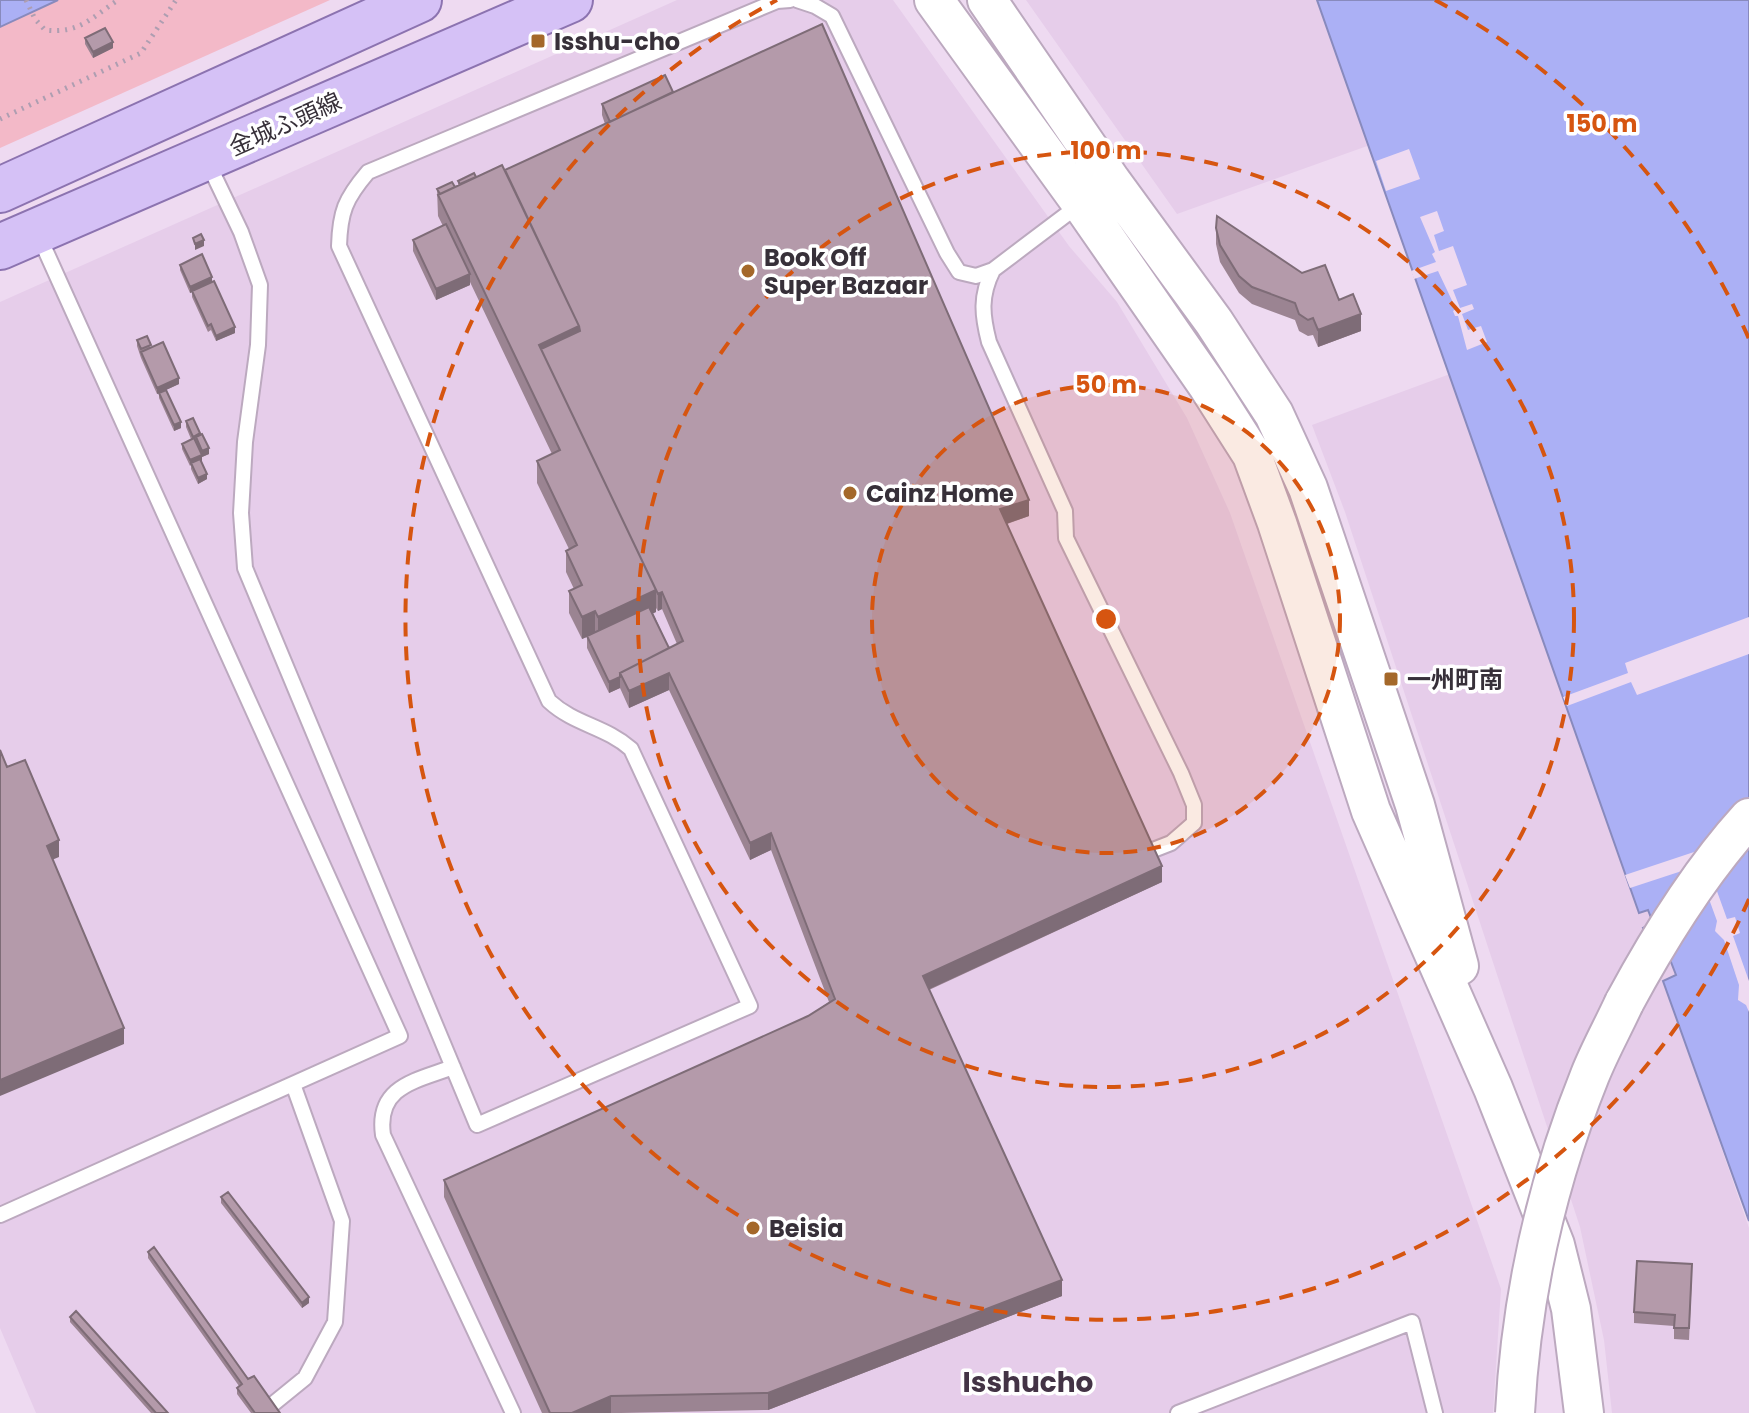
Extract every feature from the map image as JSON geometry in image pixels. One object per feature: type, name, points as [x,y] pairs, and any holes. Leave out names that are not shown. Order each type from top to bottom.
[{"type":"main road","points":[[0,190],[419,0]]},
{"type":"main road","name":"金城ふ頭線","points":[[18,239],[570,0]]},
{"type":"street","points":[[934,0],[1096,192]]},
{"type":"street","points":[[987,0],[1208,386],[1252,455],[1371,811],[1493,1088],[1555,1245],[1571,1309],[1584,1413]]},
{"type":"street","points":[[1515,1413],[1529,1284],[1559,1161],[1591,1073],[1652,952],[1731,838],[1749,818]]},
{"type":"lane","points":[[206,159],[241,232],[260,285],[258,345],[245,442],[241,513],[245,568],[477,1125],[750,1006],[631,749],[618,737],[564,714],[549,701],[339,246],[340,221],[348,196],[368,172],[777,1],[790,0]]},
{"type":"lane","points":[[797,0],[832,16],[959,272],[976,276],[993,270],[1096,192]]},
{"type":"lane","points":[[0,1215],[400,1036],[18,239]]},
{"type":"lane","points":[[993,270],[986,284],[982,315],[989,342],[1065,511],[1066,538],[1194,805],[1194,823],[1171,843],[1148,852]]},
{"type":"lane","points":[[453,1067],[396,1090],[386,1102],[381,1119],[383,1135],[513,1413]]},
{"type":"lane","points":[[262,1413],[305,1378],[335,1322],[342,1221],[293,1084]]},
{"type":"lane","points":[[1178,1413],[1412,1322],[1435,1413]]},
{"type":"path","points":[[26,0],[35,19],[45,30],[71,31],[118,0]]},
{"type":"path","points":[[0,119],[141,53],[176,0]]},
{"type":"shaded area","points":[[0,0],[330,0],[0,148]]},
{"type":"shaded area","points":[[677,0],[893,0],[1069,246],[1117,302],[1187,418],[1230,513],[1501,1289],[1493,1413],[36,1413],[0,1328],[0,302]]},
{"type":"shaded area","points":[[1026,0],[1317,0],[1370,145],[1177,214]]},
{"type":"shaded area","points":[[1450,374],[1639,913],[1648,910],[1654,924],[1643,929],[1669,957],[1676,976],[1664,981],[1749,1228],[1749,1413],[1612,1413],[1604,1340],[1580,1227],[1345,512],[1312,425]]},
{"type":"water","points":[[0,0],[58,0],[0,27]]},
{"type":"water","points":[[1317,0],[1749,0],[1749,1221],[1663,981],[1676,975],[1669,957],[1657,960],[1643,928],[1653,923],[1648,910],[1639,913]]},
{"type":"pier","points":[[1409,149],[1420,179],[1386,191],[1376,161]]},
{"type":"pier","points":[[1437,211],[1444,231],[1434,235],[1439,251],[1453,246],[1467,285],[1453,290],[1460,308],[1472,304],[1474,309],[1462,314],[1468,330],[1481,326],[1487,342],[1467,350],[1458,316],[1453,311],[1456,309],[1438,271],[1414,279],[1411,271],[1436,262],[1432,254],[1435,252],[1420,217]]},
{"type":"pier","points":[[1749,617],[1749,654],[1637,695],[1631,682],[1567,706],[1563,697],[1628,673],[1625,663]]},
{"type":"pier","points":[[1697,851],[1699,859],[1705,858],[1727,919],[1735,917],[1740,933],[1733,936],[1749,981],[1749,1012],[1746,1005],[1738,1000],[1739,985],[1724,940],[1715,931],[1717,921],[1697,866],[1630,888],[1625,875]]},
{"type":"building","points":[[822,24],[1029,500],[1000,509],[1162,866],[923,976],[1062,1280],[768,1393],[611,1396],[572,1413],[550,1413],[444,1180],[808,1016],[835,999],[771,833],[750,843],[669,673],[629,691],[620,673],[683,641],[662,592],[658,594],[541,349],[580,331],[579,326],[505,170]]},
{"type":"building","points":[[105,28],[113,42],[93,52],[85,38]]},
{"type":"building","points":[[665,75],[673,92],[610,122],[602,104]]},
{"type":"building","points":[[502,165],[579,326],[539,345],[656,590],[598,617],[595,611],[582,617],[569,591],[582,585],[566,551],[577,545],[537,461],[560,450],[438,195]]},
{"type":"building","points":[[474,173],[476,177],[460,184],[458,181]]},
{"type":"building","points":[[452,182],[455,187],[440,194],[437,189]]},
{"type":"building","points":[[1217,216],[1302,273],[1325,265],[1339,300],[1353,294],[1361,314],[1318,330],[1313,318],[1308,320],[1299,314],[1295,303],[1252,287],[1239,276],[1220,245]]},
{"type":"building","points":[[446,224],[470,274],[436,289],[413,240]]},
{"type":"building","points":[[201,234],[204,240],[195,244],[193,238]]},
{"type":"building","points":[[202,254],[212,277],[190,287],[180,265]]},
{"type":"building","points":[[214,281],[235,327],[216,336],[192,291]]},
{"type":"building","points":[[147,336],[151,345],[141,349],[137,340]]},
{"type":"building","points":[[163,342],[179,378],[157,388],[141,352]]},
{"type":"building","points":[[166,390],[181,422],[174,425],[159,393]]},
{"type":"building","points":[[193,418],[200,433],[193,437],[186,421]]},
{"type":"building","points":[[202,434],[209,448],[202,451],[196,437]]},
{"type":"building","points":[[194,438],[202,455],[190,460],[182,444]]},
{"type":"building","points":[[200,459],[207,474],[198,478],[191,463]]},
{"type":"building","points":[[649,607],[669,648],[620,673],[620,677],[609,682],[587,636]]},
{"type":"building","points":[[0,750],[7,767],[25,760],[59,840],[47,846],[124,1028],[0,1080]]},
{"type":"building","points":[[228,1192],[309,1297],[302,1303],[221,1197]]},
{"type":"building","points":[[154,1247],[248,1379],[254,1376],[280,1413],[255,1413],[237,1388],[242,1384],[148,1252]]},
{"type":"building","points":[[1637,1261],[1692,1264],[1689,1328],[1674,1328],[1675,1315],[1634,1312]]},
{"type":"building","points":[[76,1311],[168,1413],[156,1413],[70,1317]]},
{"type":"place","name":"Isshu-cho","points":[[538,41]]},
{"type":"place","name":"Book Off Super Bazaar","points":[[748,271]]},
{"type":"place","name":"Cainz Home","points":[[850,493]]},
{"type":"place","name":"一州町南","points":[[1391,679]]},
{"type":"place","name":"Beisia","points":[[753,1228]]},
{"type":"district","name":"Isshucho","points":[[1028,1382]]}]
